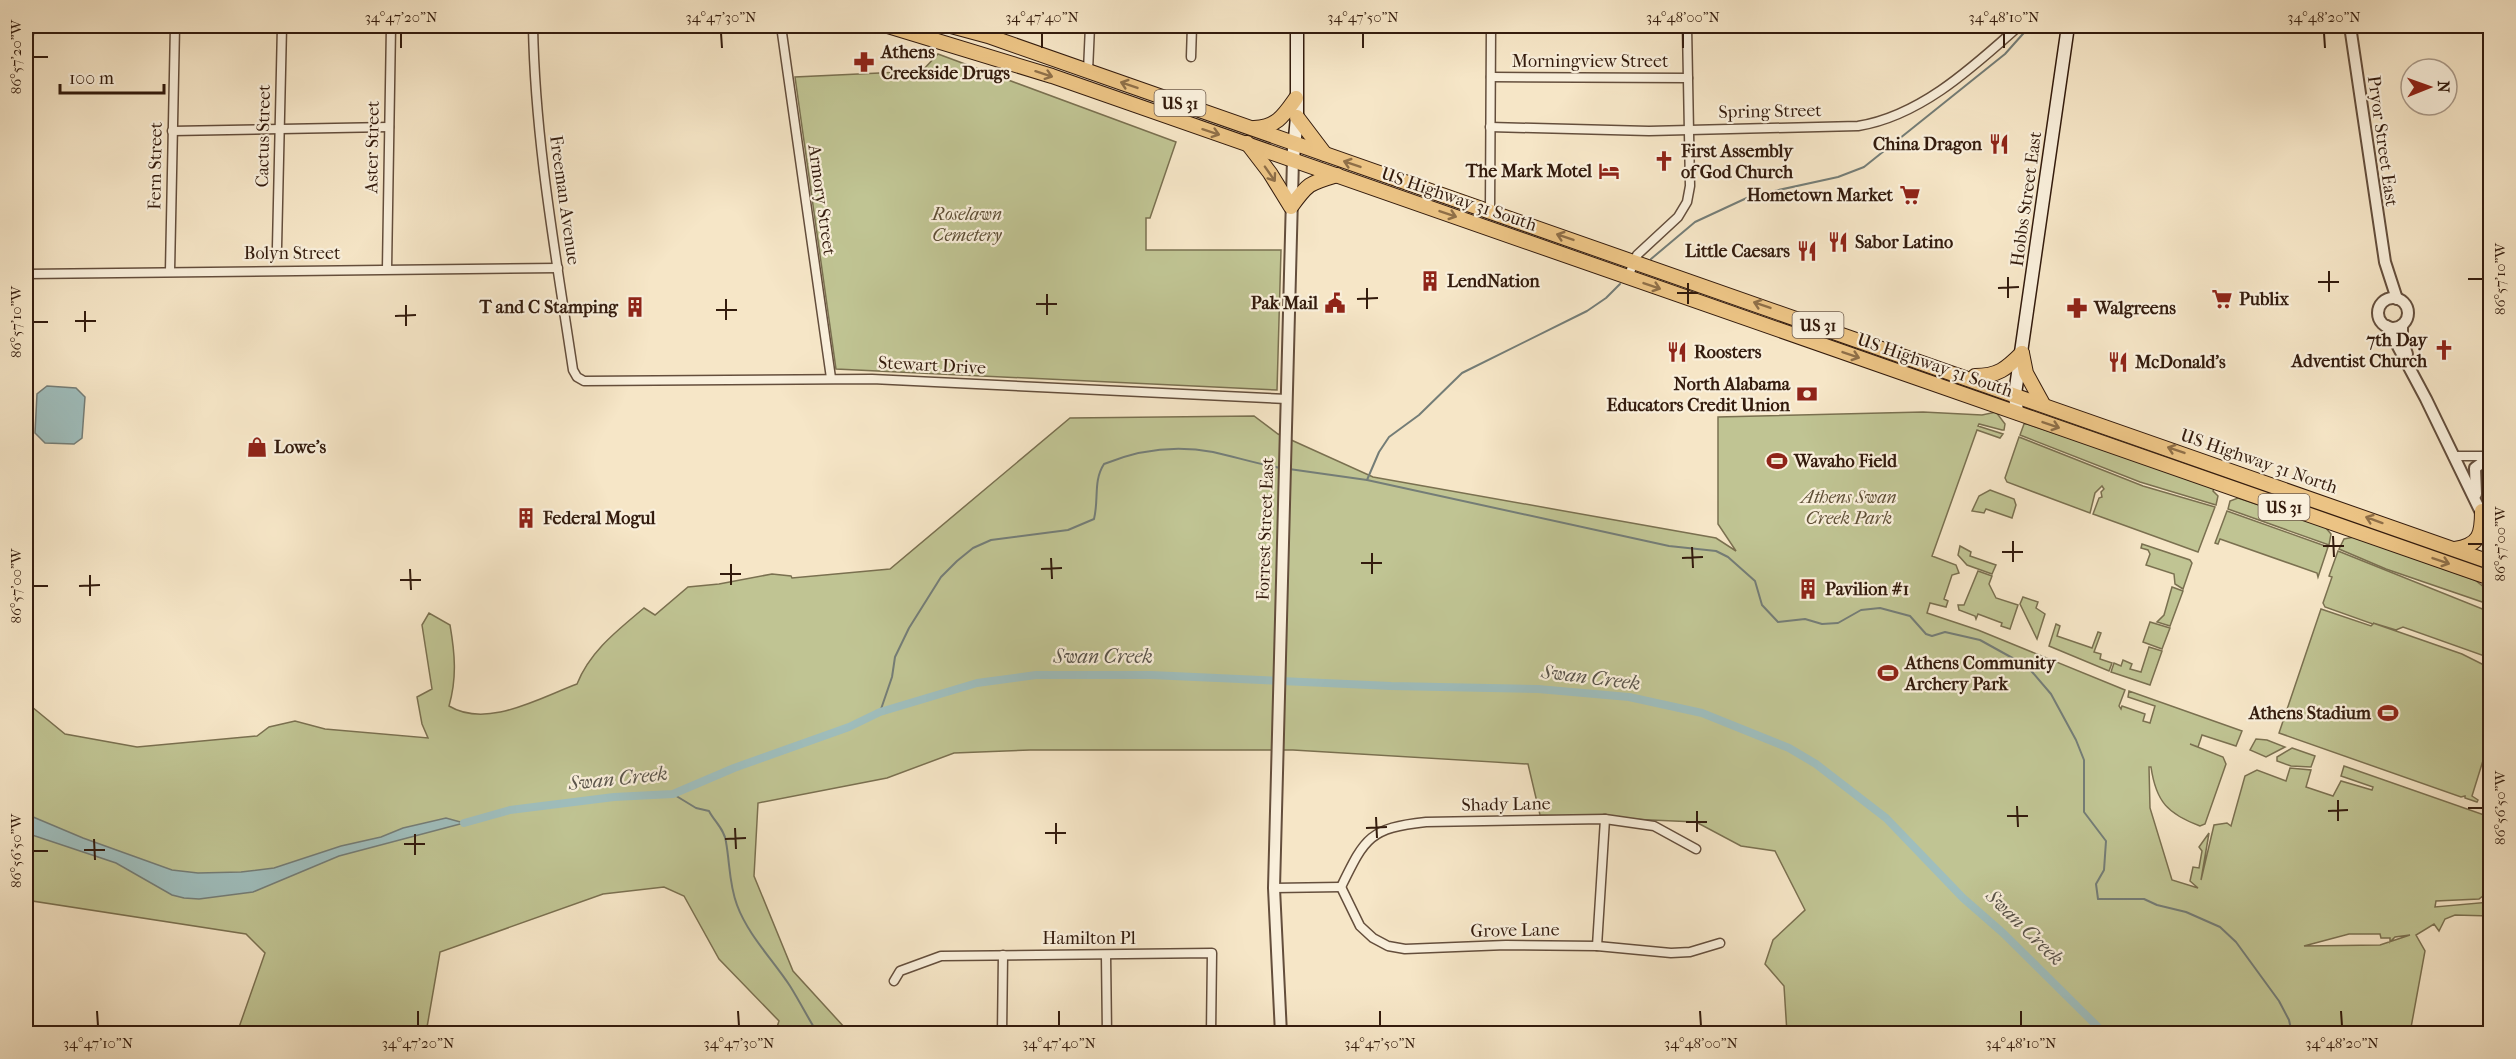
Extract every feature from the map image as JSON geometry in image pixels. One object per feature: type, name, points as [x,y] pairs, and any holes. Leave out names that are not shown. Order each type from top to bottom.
[{"type":"main road","points":[[26,36],[27,26]]},
{"type":"main road","name":"US Highway 31 South","points":[[888,26],[1041,73],[1247,143],[2017,413]]},
{"type":"main road","name":"US Highway 31 South","points":[[951,26],[988,31],[1088,71],[2015,394]]},
{"type":"main road","name":"Forrest Street East","points":[[1293,159],[1297,117],[1297,26]]},
{"type":"main road","name":"Hobbs Street East","points":[[2017,413],[2015,394],[2068,26]]},
{"type":"main road","points":[[1252,128],[1275,124],[1296,98]]},
{"type":"main road","points":[[1297,117],[1325,154]]},
{"type":"main road","points":[[1247,143],[1270,172],[1291,207],[1305,188],[1312,183],[1337,175]]},
{"type":"main road","points":[[1963,376],[1990,376],[2007,368],[2022,353]]},
{"type":"main road","points":[[2022,353],[2026,373],[2043,404]]},
{"type":"main road","name":"US Highway 31 North","points":[[2015,394],[2490,562]]},
{"type":"main road","name":"US Highway 31 North","points":[[2017,413],[2490,578]]},
{"type":"main road","points":[[2455,549],[2468,547],[2476,540],[2482,527],[2480,507]]},
{"type":"street","name":"Fern Street","points":[[170,271],[176,26]]},
{"type":"street","name":"Cactus Street","points":[[278,247],[282,26]]},
{"type":"street","name":"Aster Street","points":[[387,270],[391,26]]},
{"type":"street","name":"Freeman Avenue","points":[[533,26],[535,97],[573,370],[577,377]]},
{"type":"street","name":"Armory Street","points":[[781,26],[831,378]]},
{"type":"street","points":[[1088,71],[1090,26]]},
{"type":"street","points":[[1191,57],[1192,26]]},
{"type":"street","points":[[1490,211],[1491,26]]},
{"type":"street","points":[[1628,277],[1637,255],[1678,217],[1687,202],[1690,186],[1687,26]]},
{"type":"street","name":"Spring Street","points":[[1490,127],[1689,130],[1858,126],[1875,123],[1929,97],[1977,63],[2019,26]]},
{"type":"street","name":"Pryor Street East","points":[[2350,26],[2385,262],[2385,292],[2381,305]]},
{"type":"street","name":"Morningview Street","points":[[1491,77],[1688,78]]},
{"type":"street","points":[[172,131],[389,127]]},
{"type":"street","name":"Forrest Street East","points":[[1281,1034],[1274,888],[1293,159]]},
{"type":"street","name":"Pryor Street East","points":[[2385,262],[2397,299]]},
{"type":"street","name":"Bolyn Street","points":[[26,274],[558,268]]},
{"type":"street","points":[[2387,326],[2394,328],[2402,325],[2407,318],[2404,303],[2397,299],[2388,300],[2381,305],[2379,318],[2387,326],[2409,366],[2490,531]]},
{"type":"street","points":[[2402,325],[2402,340],[2409,366]]},
{"type":"street","name":"Stewart Drive","points":[[577,377],[592,382],[831,378],[1287,399]]},
{"type":"street","points":[[2453,456],[2490,457]]},
{"type":"street","points":[[2480,507],[2474,478],[2475,468],[2490,457]]},
{"type":"street","points":[[1597,946],[1605,819]]},
{"type":"street","name":"Shady Lane","points":[[1341,887],[1359,850],[1370,837],[1385,829],[1426,822],[1605,819],[1654,826],[1696,849]]},
{"type":"street","points":[[1274,888],[1341,887]]},
{"type":"street","name":"Grove Lane","points":[[1341,887],[1360,926],[1373,938],[1388,946],[1405,950],[1506,945],[1597,946],[1671,953],[1690,952],[1720,943]]},
{"type":"street","name":"Hamilton Pl","points":[[894,981],[900,971],[941,956],[1212,953],[1211,1034]]},
{"type":"street","points":[[1002,1034],[1004,955]]},
{"type":"street","points":[[1106,955],[1107,1034]]},
{"type":"green space","name":"Roselawn Cemetery","points":[[938,54],[1176,142],[1150,218],[1146,218],[1146,250],[1281,250],[1277,390],[836,369],[795,77],[922,71]]},
{"type":"green space","name":"Athens Swan Creek Park","points":[[1923,412],[1982,415],[1996,412],[2005,424],[2004,430],[1979,424],[1978,426],[2003,434],[2000,438],[1977,430],[1932,556],[1956,565],[1959,573],[1952,575],[1944,599],[1948,601],[1946,607],[1930,603],[1927,613],[1978,630],[2125,690],[2119,706],[2121,709],[2122,706],[2145,714],[2143,721],[2150,723],[2155,706],[2128,697],[2129,691],[2242,731],[2236,746],[2202,735],[2198,747],[2190,744],[2223,757],[2226,764],[2205,824],[2200,826],[2180,817],[2165,805],[2156,789],[2151,767],[2149,767],[2150,808],[2172,880],[2198,888],[2190,881],[2193,867],[2199,868],[2202,851],[2199,847],[2209,833],[2201,880],[2214,825],[2227,823],[2231,826],[2245,776],[2257,770],[2286,781],[2290,768],[2311,770],[2306,787],[2333,796],[2341,781],[2372,790],[2373,787],[2341,776],[2344,766],[2490,817],[2490,863],[2484,895],[2479,899],[2436,901],[2435,907],[2490,902],[2490,916],[2455,915],[2445,919],[2439,931],[2434,924],[2416,935],[2425,951],[2410,1033],[1787,1033],[1784,986],[1765,964],[1773,940],[1805,910],[1775,851],[1741,846],[1696,822],[1540,815],[1528,764],[1293,750],[1030,750],[954,753],[887,778],[758,803],[754,876],[793,971],[845,1028],[863,1033],[775,1033],[779,1021],[719,959],[684,896],[664,887],[603,894],[440,952],[426,1033],[237,1033],[265,953],[246,934],[26,900],[26,702],[65,734],[137,747],[257,736],[269,727],[295,721],[325,729],[428,738],[422,724],[417,697],[432,689],[422,625],[429,613],[450,625],[454,666],[449,706],[464,712],[480,714],[513,709],[577,684],[589,661],[624,625],[644,608],[655,615],[688,587],[772,574],[792,578],[890,569],[1070,418],[1254,416],[1278,434],[1373,477],[1716,538],[1736,551],[1718,524],[1718,417]],"holes":[[[2349,934],[2380,934],[2381,938],[2390,938],[2390,942],[2380,945],[2304,946]],[[2410,935],[2390,942],[2395,937]]]},
{"type":"green space","points":[[2024,424],[2215,486],[2213,491],[2218,496],[2216,505],[2140,482],[2020,435]]},
{"type":"green space","points":[[2019,437],[2143,486],[2215,507],[2198,552],[2093,514],[2099,498],[2102,497],[2101,492],[2104,489],[2102,486],[2095,493],[2090,513],[2007,482],[2005,478]]},
{"type":"green space","points":[[1990,490],[2014,499],[2016,505],[2012,518],[1986,509],[1984,513],[1972,511],[1979,496]]},
{"type":"green space","points":[[2238,498],[2325,527],[2331,534],[2329,545],[2228,509],[2230,501]]},
{"type":"green space","points":[[2227,511],[2328,547],[2318,577],[2317,573],[2220,539],[2218,544],[2215,543]]},
{"type":"green space","points":[[2354,537],[2475,580],[2490,592],[2490,608],[2485,603],[2386,569],[2339,549],[2344,539]]},
{"type":"green space","points":[[2142,544],[2190,560],[2192,563],[2183,589],[2175,584],[2174,574],[2146,565],[2150,554],[2148,550],[2141,548]]},
{"type":"green space","points":[[1960,546],[1971,552],[1970,556],[1996,565],[1992,574],[1967,565],[1958,555]]},
{"type":"green space","name":"Athens Stadium","points":[[2338,551],[2490,612],[2490,658],[2403,627],[2396,630],[2373,623],[2462,654],[2490,668],[2490,738],[2472,796],[2478,800],[2477,802],[2279,733],[2321,609],[2371,626],[2373,624],[2325,607],[2323,603]]},
{"type":"green space","points":[[1978,571],[1992,576],[1989,584],[1996,598],[2018,605],[2010,629],[2001,626],[2002,623],[1978,614],[1976,619],[1975,616],[1959,610],[1958,605],[1964,605]]},
{"type":"green space","points":[[2172,587],[2183,591],[2170,626],[2157,622],[2164,615]]},
{"type":"green space","points":[[2023,597],[2038,602],[2036,608],[2045,614],[2037,639],[2020,604]]},
{"type":"green space","points":[[2150,622],[2170,628],[2162,649],[2143,642]]},
{"type":"green space","points":[[2056,624],[2060,626],[2057,636],[2092,648],[2098,632],[2101,633],[2094,652],[2101,654],[2100,659],[2112,663],[2109,671],[2049,646]]},
{"type":"green space","points":[[2149,647],[2162,651],[2150,685],[2111,672],[2114,663],[2121,666],[2123,660],[2132,664],[2130,669],[2141,672]]},
{"type":"green space","points":[[2256,739],[2267,740],[2285,747],[2266,757],[2250,750]]},
{"type":"green space","points":[[2292,748],[2315,756],[2311,767],[2291,766],[2277,761],[2277,757]]},
{"type":"water","points":[[47,386],[76,388],[85,397],[82,438],[74,444],[45,443],[35,433],[37,394]]},
{"type":"water","points":[[26,814],[83,838],[172,870],[198,873],[241,872],[274,868],[341,846],[381,837],[403,828],[446,818],[464,823],[339,856],[253,892],[199,899],[172,895],[116,863],[26,833]]},
{"type":"waterway","points":[[1651,259],[1695,222],[1751,196],[1838,177],[1864,167],[2005,54],[2030,26]]},
{"type":"waterway","points":[[1367,480],[1379,452],[1389,437],[1419,415],[1462,373],[1587,311],[1606,298],[1620,284]]},
{"type":"waterway","points":[[880,712],[892,677],[895,657],[909,628],[941,577],[973,548],[991,540],[1068,530],[1094,519],[1098,477],[1104,464],[1144,452],[1185,449],[1213,452],[1281,468]]},
{"type":"waterway","points":[[1289,469],[1367,480],[1669,546],[1716,551],[1728,557],[1755,581],[1762,605],[1778,622],[1805,619],[1822,624],[1838,623],[1861,610],[1880,608],[1910,616],[1926,634],[1932,636],[1945,632],[1980,640],[2027,666],[2051,694],[2084,760],[2084,812],[2106,841],[2104,870],[2096,884],[2098,899],[2144,899],[2157,905],[2186,912],[2220,927],[2236,942],[2279,1001],[2289,1020],[2292,1034]]},
{"type":"waterway","name":"Swan Creek","points":[[464,823],[510,810],[614,797],[673,794],[734,768],[849,727],[880,712],[977,683],[1036,675],[1151,675],[1391,686],[1538,689],[1629,697],[1702,713],[1789,748],[1816,764],[1886,818],[1963,898],[2003,933],[2105,1034]]},
{"type":"waterway","points":[[673,794],[696,808],[709,811],[722,830],[726,842],[732,889],[742,916],[754,937],[790,986],[818,1034]]},
{"type":"place","name":"Athens Creekside Drugs","points":[[864,62]]},
{"type":"place","name":"China Dragon","points":[[1999,144]]},
{"type":"place","name":"First Assembly of God Church","points":[[1664,161]]},
{"type":"place","name":"The Mark Motel","points":[[1609,171]]},
{"type":"place","name":"Hometown Market","points":[[1910,195]]},
{"type":"place","name":"Sabor Latino","points":[[1838,242]]},
{"type":"place","name":"Little Caesars","points":[[1807,251]]},
{"type":"place","name":"LendNation","points":[[1430,281]]},
{"type":"place","name":"Publix","points":[[2222,299]]},
{"type":"place","name":"Pak Mail","points":[[1335,303]]},
{"type":"place","name":"T and C Stamping","points":[[635,307]]},
{"type":"place","name":"Walgreens","points":[[2077,308]]},
{"type":"place","name":"7th Day Adventist Church","points":[[2444,350]]},
{"type":"place","name":"Roosters","points":[[1677,352]]},
{"type":"place","name":"McDonald's","points":[[2118,362]]},
{"type":"place","name":"North Alabama Educators Credit Union","points":[[1807,394]]},
{"type":"place","name":"Lowe's","points":[[257,447]]},
{"type":"place","name":"Wavaho Field","points":[[1777,461]]},
{"type":"place","name":"Federal Mogul","points":[[526,518]]},
{"type":"place","name":"Pavilion #1","points":[[1808,589]]},
{"type":"place","name":"Athens Community Archery Park","points":[[1888,673]]},
{"type":"place","name":"Athens Stadium","points":[[2388,713]]}]
